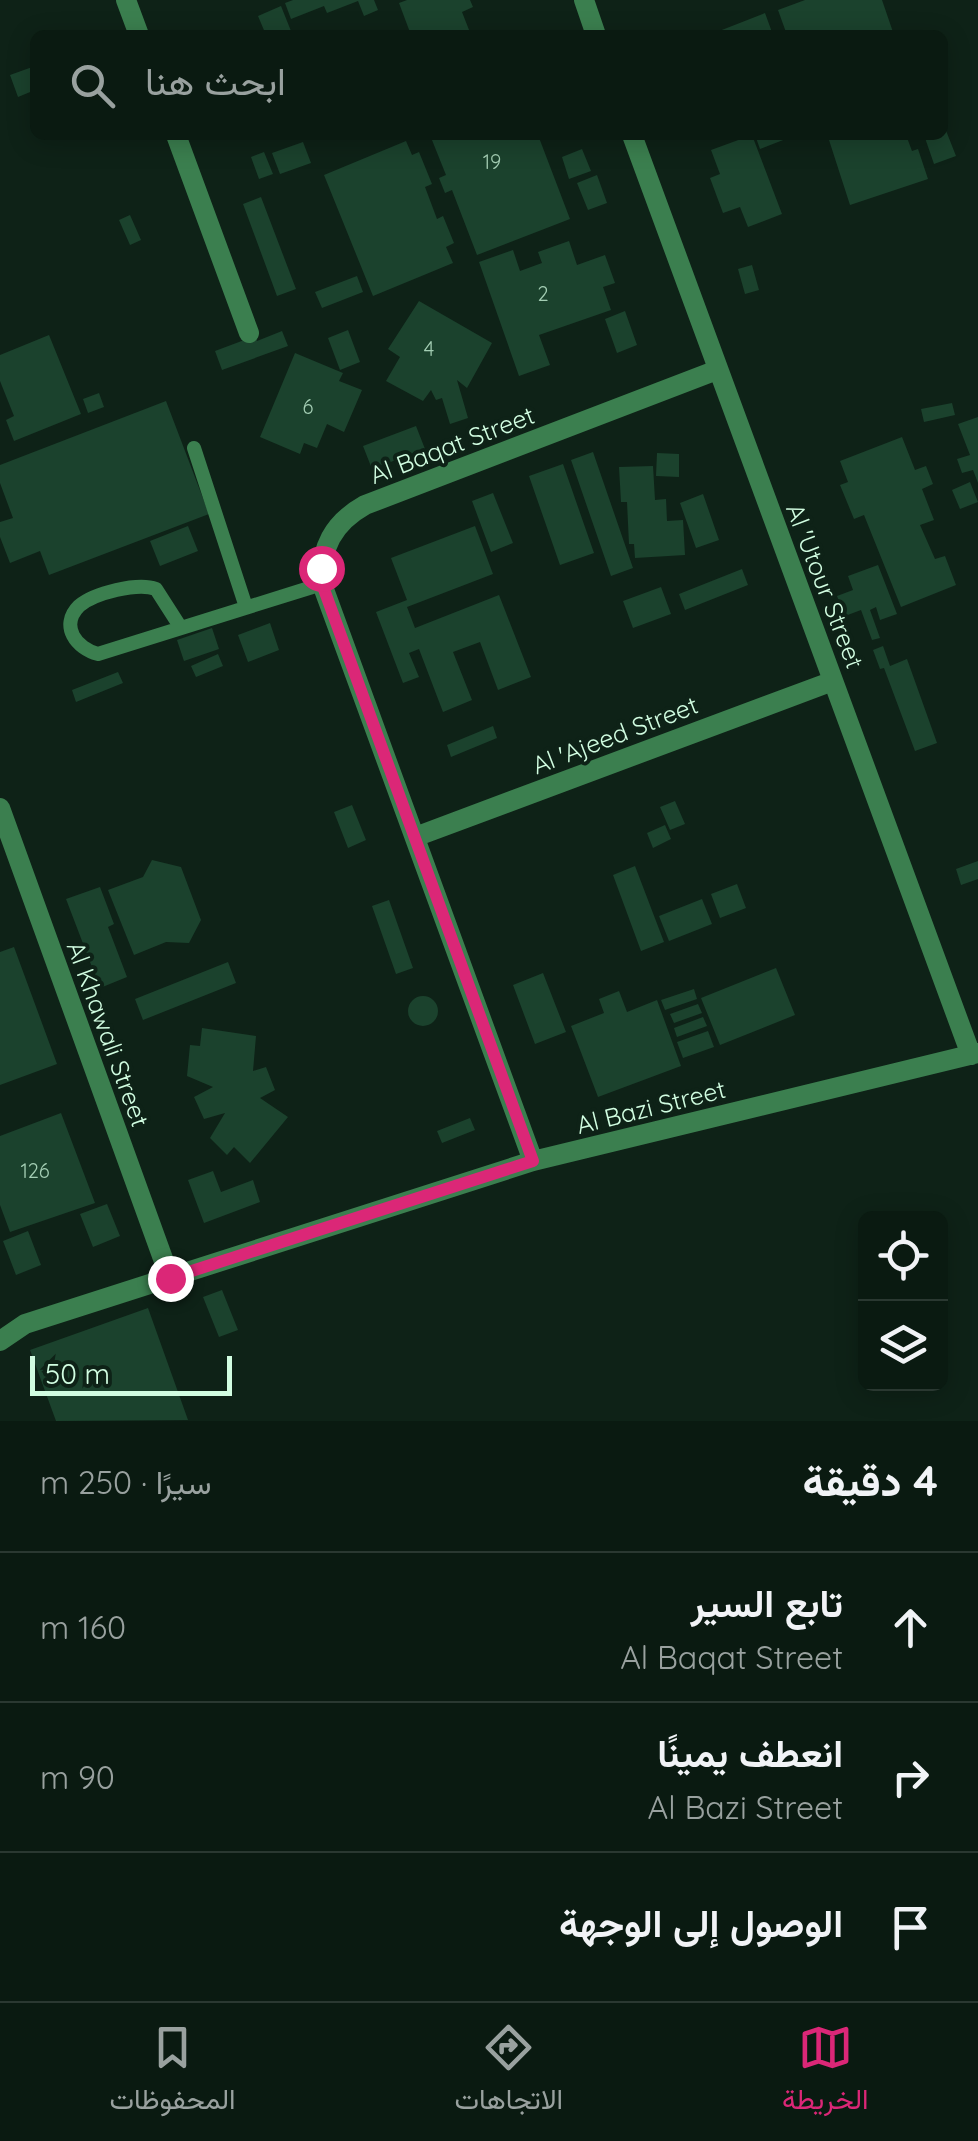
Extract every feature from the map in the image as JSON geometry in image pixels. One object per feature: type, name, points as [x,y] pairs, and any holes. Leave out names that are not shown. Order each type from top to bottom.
[{"type":"street","points":[[126,0],[137,30]]},
{"type":"street","points":[[584,0],[594,30]]},
{"type":"street","points":[[178,140],[249,332]]},
{"type":"street","name":"Al 'Utour Street","points":[[634,140],[974,1054]]},
{"type":"street","name":"Al Baqat Street","points":[[322,584],[321,568],[330,537],[339,524],[365,505],[717,370]]},
{"type":"street","points":[[322,584],[533,1161]]},
{"type":"street","name":"Al 'Ajeed Street","points":[[415,837],[833,680]]},
{"type":"street","name":"Al Khawali Street","points":[[0,808],[170,1278]]},
{"type":"street","name":"Al Bazi Street","points":[[0,1341],[25,1324],[533,1161],[974,1054]]},
{"type":"lane","points":[[194,448],[246,607]]},
{"type":"lane","points":[[182,628],[156,589],[134,585],[79,607],[71,630],[86,651],[98,654],[182,628],[246,607],[322,584]]},
{"type":"building","points":[[374,0],[378,10],[364,16],[358,1],[327,13],[324,6],[291,19],[285,3]]},
{"type":"building","points":[[470,0],[473,7],[462,12],[469,30],[409,30],[399,3]]},
{"type":"building","points":[[805,0],[882,0],[892,30],[785,30],[778,10]]},
{"type":"building","points":[[281,6],[291,30],[264,30],[258,16]]},
{"type":"building","points":[[765,13],[771,30],[722,30]]},
{"type":"building","points":[[30,68],[30,92],[18,97],[10,75]]},
{"type":"building","points":[[948,136],[956,156],[934,164],[926,140],[948,140]]},
{"type":"building","points":[[432,140],[540,140],[570,219],[477,255],[452,190],[445,193],[439,178],[446,175]]},
{"type":"building","points":[[738,140],[754,140],[782,214],[748,227],[740,207],[723,213],[710,178],[720,174],[711,150]]},
{"type":"building","points":[[757,140],[783,140],[760,149]]},
{"type":"building","points":[[829,140],[908,140],[912,151],[918,149],[928,179],[850,205]]},
{"type":"building","points":[[406,141],[412,155],[419,152],[432,184],[425,187],[437,219],[443,216],[454,243],[446,247],[453,263],[373,296],[324,175]]},
{"type":"building","points":[[303,142],[311,163],[280,174],[272,153]]},
{"type":"building","points":[[582,149],[591,171],[569,179],[562,157]]},
{"type":"building","points":[[264,152],[273,174],[259,179],[251,157]]},
{"type":"building","points":[[597,175],[607,203],[588,210],[577,183]]},
{"type":"building","points":[[261,197],[296,289],[277,296],[243,204]]},
{"type":"building","points":[[130,215],[141,240],[130,245],[119,220]]},
{"type":"building","points":[[569,241],[577,265],[605,255],[615,283],[603,287],[611,310],[539,335],[550,365],[519,376],[479,262],[513,250],[520,271],[542,263],[538,252]]},
{"type":"building","points":[[752,265],[759,290],[745,294],[738,269]]},
{"type":"building","points":[[357,276],[363,292],[322,308],[315,292]]},
{"type":"building","points":[[419,301],[492,343],[467,388],[457,380],[468,418],[450,424],[442,398],[436,400],[431,390],[423,401],[386,381],[400,357],[388,349]]},
{"type":"building","points":[[625,311],[637,345],[617,353],[605,319]]},
{"type":"building","points":[[348,330],[360,362],[340,370],[328,338]]},
{"type":"building","points":[[282,331],[288,346],[222,370],[215,351]]},
{"type":"building","points":[[49,335],[81,414],[14,441],[6,420],[14,416],[0,381],[0,355]]},
{"type":"building","points":[[295,353],[343,373],[339,381],[362,390],[344,432],[327,424],[317,448],[304,443],[300,454],[260,437]]},
{"type":"building","points":[[99,393],[104,407],[88,413],[83,399]]},
{"type":"building","points":[[166,401],[209,514],[49,575],[40,551],[10,563],[0,537],[0,522],[13,518],[0,483],[0,465]]},
{"type":"building","points":[[952,403],[955,415],[924,422],[921,409]]},
{"type":"building","points":[[978,417],[978,483],[973,470],[962,473],[957,459],[970,455],[958,424]]},
{"type":"building","points":[[416,426],[425,449],[372,469],[363,446]]},
{"type":"building","points":[[902,437],[915,470],[926,466],[933,484],[922,489],[934,520],[920,525],[935,559],[945,556],[956,585],[901,607],[864,515],[854,519],[840,485],[848,482],[840,461]]},
{"type":"building","points":[[593,452],[633,568],[611,576],[571,460]]},
{"type":"building","points":[[657,453],[679,454],[679,477],[656,476]]},
{"type":"building","points":[[563,464],[594,553],[560,565],[529,476]]},
{"type":"building","points":[[653,466],[655,500],[666,499],[667,521],[683,520],[685,555],[635,558],[634,544],[629,544],[627,502],[621,502],[619,467]]},
{"type":"building","points":[[970,482],[978,502],[960,509],[952,490]]},
{"type":"building","points":[[493,493],[513,543],[491,552],[472,501]]},
{"type":"building","points":[[703,494],[719,540],[696,548],[680,503]]},
{"type":"building","points":[[188,526],[198,551],[160,566],[150,541]]},
{"type":"building","points":[[475,526],[493,574],[407,607],[415,628],[499,595],[531,677],[498,690],[480,642],[453,652],[472,700],[443,712],[419,649],[409,653],[419,677],[403,683],[376,612],[407,600],[391,558]]},
{"type":"building","points":[[878,565],[897,614],[880,620],[876,607],[870,610],[880,638],[872,640],[861,610],[845,616],[837,596],[853,590],[848,576]]},
{"type":"building","points":[[742,569],[748,585],[685,610],[679,594]]},
{"type":"building","points":[[661,587],[671,614],[633,628],[623,601]]},
{"type":"building","points":[[270,623],[279,650],[248,662],[238,635]]},
{"type":"building","points":[[212,628],[219,649],[184,661],[177,640]]},
{"type":"building","points":[[883,646],[890,666],[907,659],[937,743],[915,751],[884,668],[880,669],[873,650]]},
{"type":"building","points":[[218,654],[223,666],[196,677],[191,666]]},
{"type":"building","points":[[118,672],[123,683],[76,702],[72,690]]},
{"type":"building","points":[[493,726],[497,738],[451,757],[447,745]]},
{"type":"building","points":[[675,801],[685,824],[670,830],[660,807]]},
{"type":"building","points":[[352,805],[366,840],[348,848],[334,812]]},
{"type":"building","points":[[665,825],[671,839],[653,848],[647,833]]},
{"type":"building","points":[[152,860],[181,867],[201,920],[189,943],[166,942],[134,955],[108,890],[143,877]]},
{"type":"building","points":[[978,861],[978,879],[961,885],[956,869]]},
{"type":"building","points":[[635,866],[664,942],[641,951],[613,875]]},
{"type":"building","points":[[737,884],[746,908],[720,918],[711,894]]},
{"type":"building","points":[[100,887],[114,924],[108,927],[127,977],[100,988],[66,899]]},
{"type":"building","points":[[702,899],[712,924],[669,941],[659,916]]},
{"type":"building","points":[[389,900],[413,968],[396,974],[372,906]]},
{"type":"building","points":[[14,947],[57,1064],[0,1085],[0,952]]},
{"type":"building","points":[[228,962],[236,983],[143,1020],[135,999]]},
{"type":"building","points":[[776,968],[795,1015],[720,1045],[701,998]]},
{"type":"building","points":[[543,973],[566,1032],[535,1044],[513,985]]},
{"type":"building","points":[[694,989],[697,999],[665,1010],[661,1000]]},
{"type":"building","points":[[619,991],[627,1012],[657,1000],[681,1066],[598,1097],[571,1026],[604,1013],[599,999]]},
{"type":"building","points":[[423,996],[433,1001],[438,1011],[433,1021],[423,1026],[413,1021],[408,1011],[413,1001]]},
{"type":"building","points":[[698,1004],[702,1013],[674,1023],[670,1014]]},
{"type":"building","points":[[703,1017],[707,1026],[677,1037],[674,1028]]},
{"type":"building","points":[[202,1028],[256,1036],[253,1071],[266,1067],[275,1090],[260,1098],[288,1117],[250,1163],[234,1147],[227,1155],[210,1138],[225,1113],[204,1119],[194,1097],[213,1087],[187,1076],[190,1045],[200,1046]]},
{"type":"building","points":[[708,1031],[714,1047],[683,1058],[677,1042]]},
{"type":"building","points":[[61,1113],[95,1203],[10,1232],[0,1205],[0,1136]]},
{"type":"building","points":[[470,1118],[475,1130],[442,1143],[437,1131]]},
{"type":"building","points":[[213,1171],[221,1192],[253,1180],[260,1202],[204,1223],[188,1180]]},
{"type":"building","points":[[107,1204],[120,1236],[93,1247],[80,1214]]},
{"type":"building","points":[[28,1231],[41,1265],[16,1275],[3,1241]]},
{"type":"building","points":[[222,1290],[238,1330],[219,1337],[203,1297]]},
{"type":"building","points":[[148,1308],[188,1420],[56,1421],[30,1350]]},
{"type":"route","points":[[170,1278],[533,1161],[322,584],[321,568]]}]
